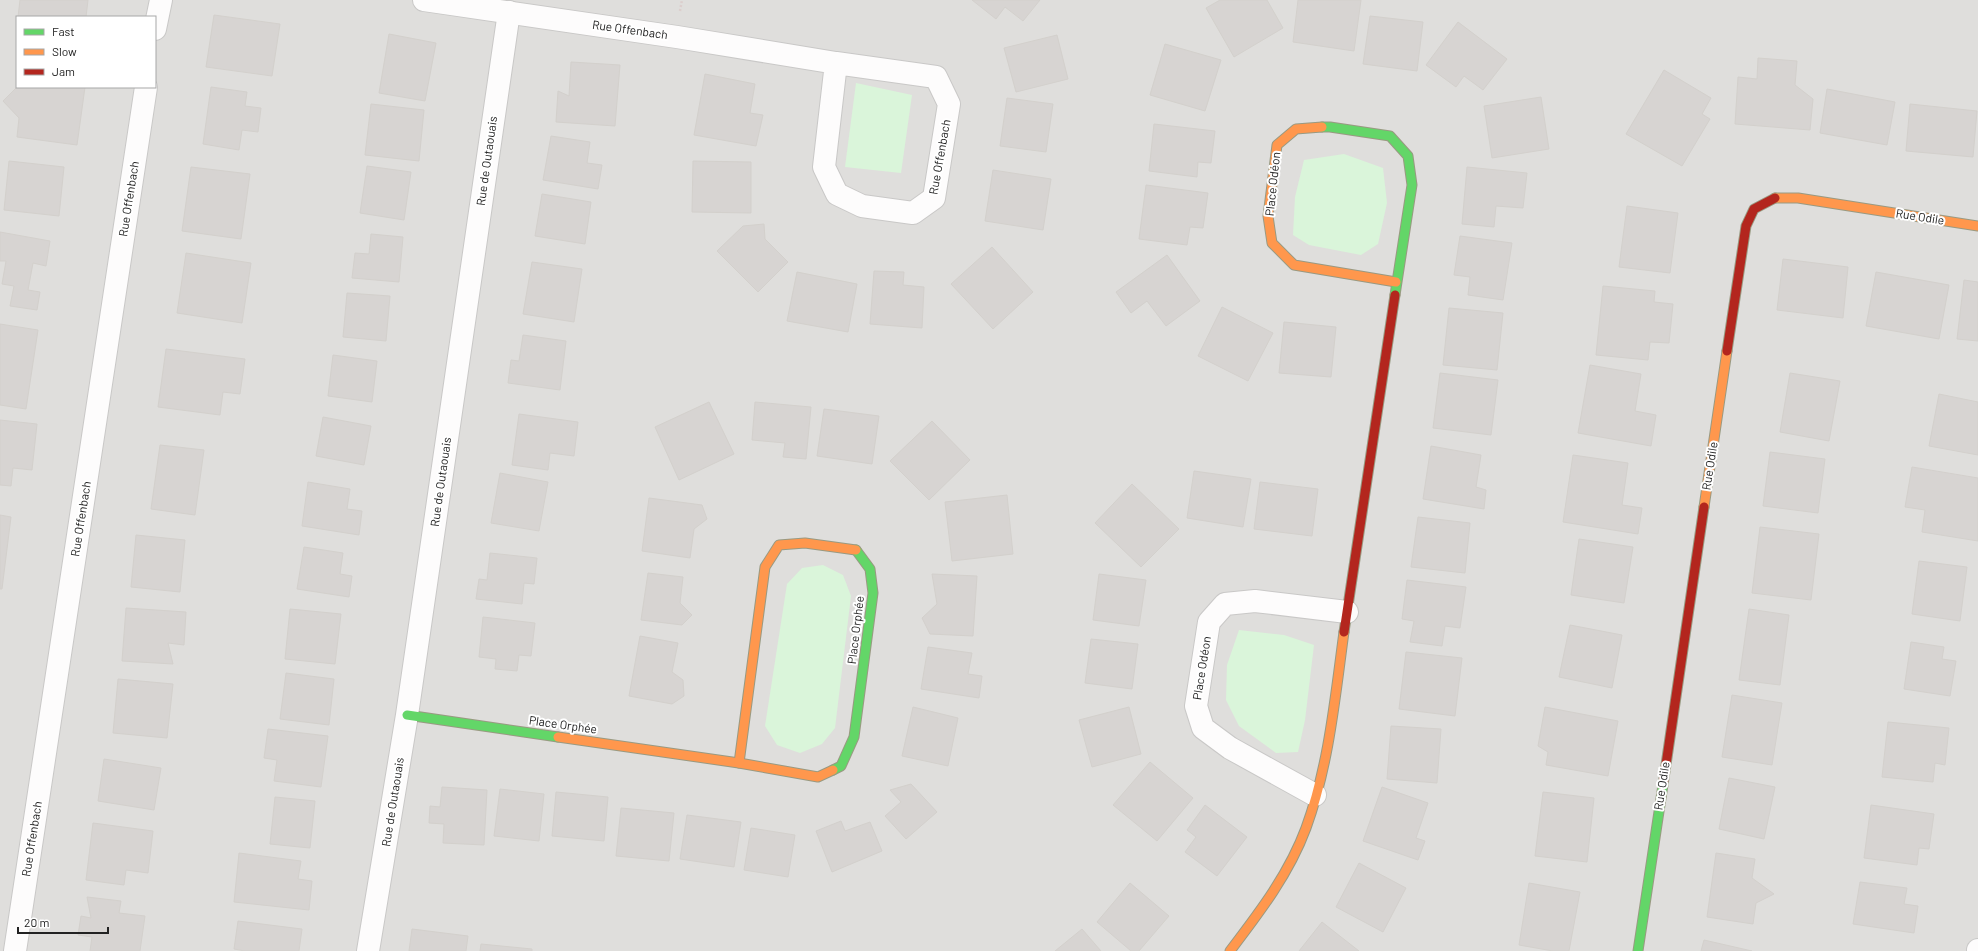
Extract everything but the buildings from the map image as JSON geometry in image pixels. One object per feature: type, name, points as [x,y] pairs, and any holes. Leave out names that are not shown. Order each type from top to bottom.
[{"type":"street","points":[[156,24],[161,0]]},
{"type":"street","name":"Rue Offenbach","points":[[424,0],[936,77],[949,104],[934,198],[913,213],[862,206],[837,194],[824,167],[836,63]]},
{"type":"street","name":"Rue de Outaouais","points":[[368,951],[407,715],[509,12]]},
{"type":"street","name":"Rue Offenbach","points":[[15,951],[146,88]]},
{"type":"street","name":"Place Odéon","points":[[1230,951],[1262,909],[1288,867],[1306,828],[1328,750],[1396,282],[1412,185],[1408,156],[1390,136],[1330,127],[1296,129],[1277,145],[1268,216],[1272,243],[1294,265],[1396,282]]},
{"type":"street","name":"Rue Odile","points":[[1638,951],[1746,226],[1754,209],[1774,198],[1798,198],[1978,226]]},
{"type":"street","name":"Place Orphée","points":[[407,715],[739,763],[818,777],[841,766],[854,737],[873,593],[870,570],[856,550],[805,543],[779,545],[765,567],[739,763]]},
{"type":"street","name":"Place Odéon","points":[[1315,795],[1230,748],[1203,728],[1196,706],[1209,622],[1225,604],[1255,600],[1347,612]]},
{"type":"path","points":[[680,16],[682,0]]},
{"type":"shaded area","points":[[0,0],[1978,0],[1978,951],[0,951]]},
{"type":"green space","points":[[856,83],[912,95],[901,173],[845,167]]},
{"type":"green space","points":[[1344,154],[1383,168],[1387,203],[1378,244],[1361,255],[1309,245],[1293,235],[1295,197],[1304,160]]},
{"type":"green space","points":[[823,565],[843,575],[851,596],[835,728],[822,744],[800,753],[777,745],[765,726],[787,584],[802,568]]},
{"type":"green space","points":[[1239,630],[1284,635],[1314,645],[1305,720],[1298,752],[1276,753],[1239,726],[1226,700],[1227,665]]},
{"type":"traffic: fast","points":[[1322,127],[1390,136],[1408,156],[1412,185],[1395,295]]},
{"type":"traffic: fast","points":[[833,770],[841,766],[854,737],[873,593],[870,569],[856,550]]},
{"type":"traffic: fast","points":[[407,715],[558,737]]},
{"type":"traffic: fast","points":[[1638,951],[1663,785]]},
{"type":"traffic: slow","points":[[1322,127],[1296,129],[1277,145],[1268,216],[1272,243],[1294,265],[1396,282]]},
{"type":"traffic: slow","points":[[1775,198],[1798,198],[1978,226]]},
{"type":"traffic: slow","points":[[1704,507],[1727,351]]},
{"type":"traffic: slow","points":[[739,763],[765,567],[779,545],[805,543],[856,550]]},
{"type":"traffic: slow","points":[[1230,951],[1262,908],[1282,877],[1306,828],[1314,804],[1326,756],[1344,632]]},
{"type":"traffic: slow","points":[[558,737],[739,763],[818,777],[833,770]]},
{"type":"traffic: jam","points":[[1727,351],[1746,226],[1754,209],[1775,198]]},
{"type":"traffic: jam","points":[[1344,632],[1395,295]]},
{"type":"traffic: jam","points":[[1663,785],[1704,507]]}]
